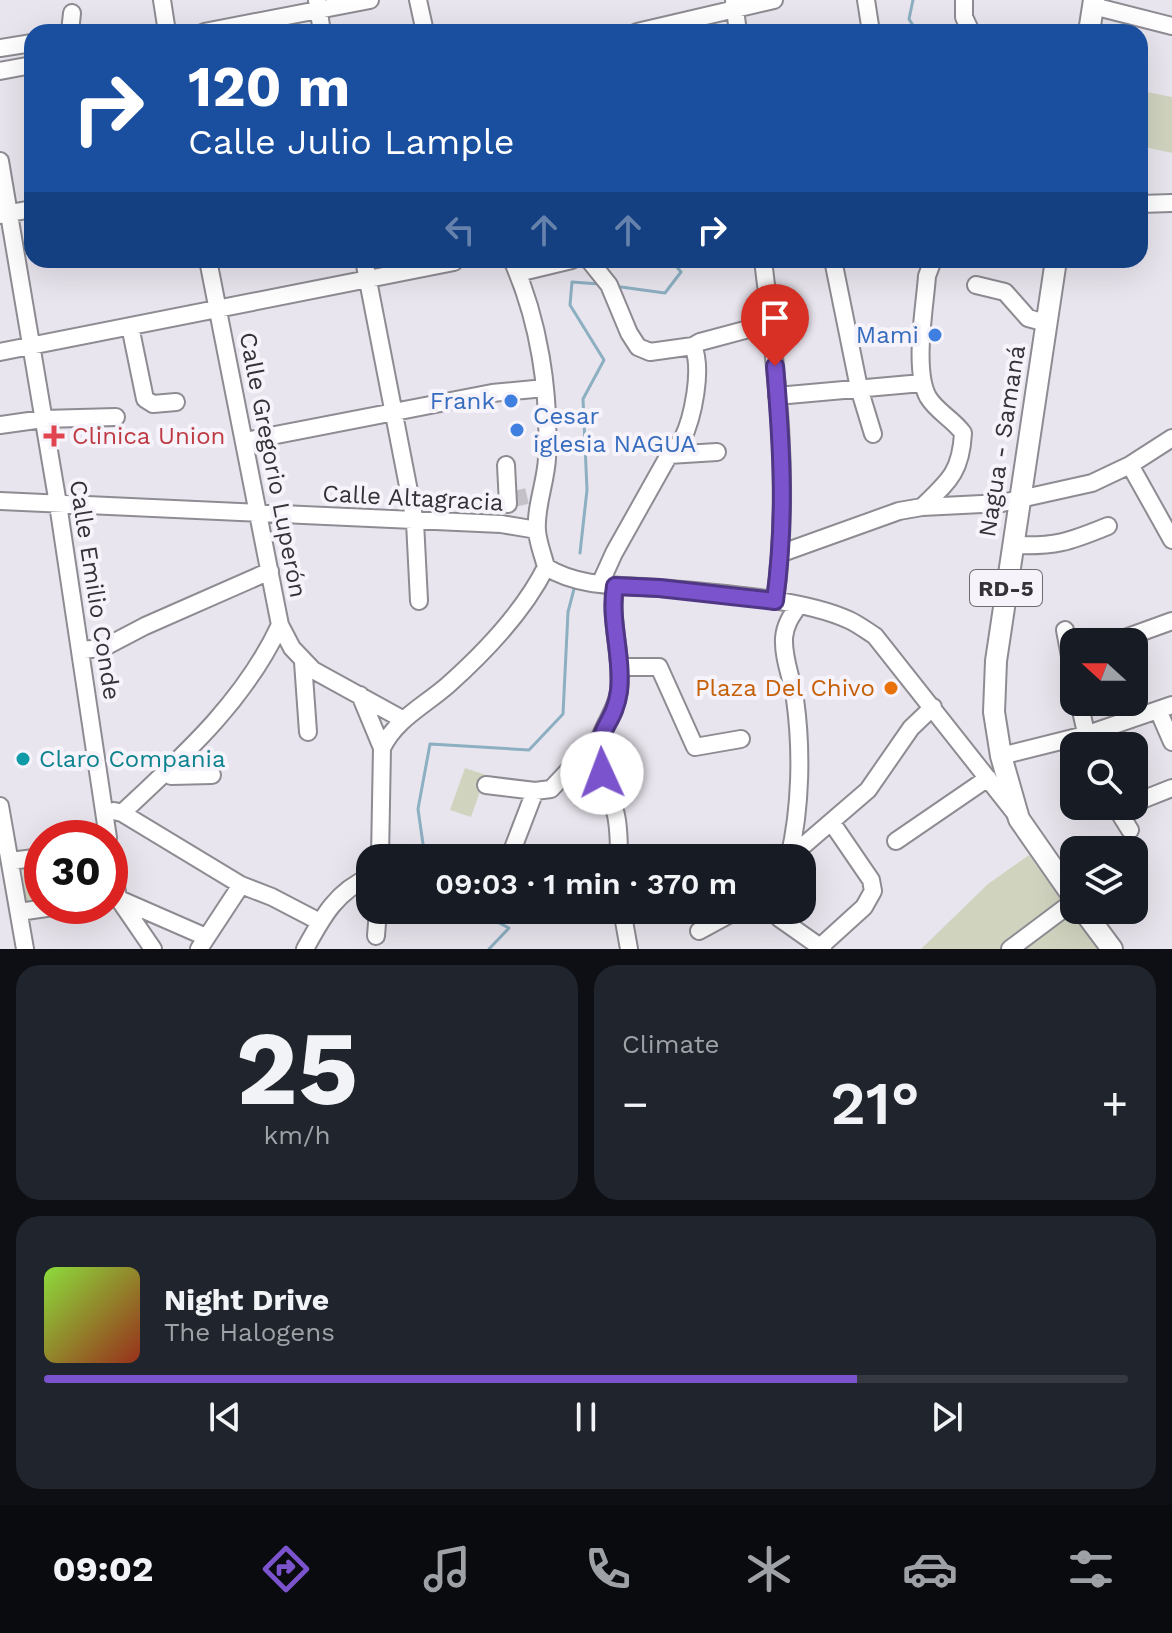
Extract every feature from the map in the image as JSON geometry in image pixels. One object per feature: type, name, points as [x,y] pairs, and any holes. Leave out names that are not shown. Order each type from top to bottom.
[{"type":"main road","points":[[1090,24],[1093,3]]},
{"type":"main road","name":"Nagua - Samaná","points":[[1055,268],[996,661],[994,712],[1001,756],[1019,819],[1060,879]]},
{"type":"main road","points":[[1093,924],[1112,949]]},
{"type":"street","points":[[162,0],[166,24]]},
{"type":"street","points":[[236,24],[317,4],[370,0]]},
{"type":"street","points":[[418,0],[423,24]]},
{"type":"street","points":[[665,24],[735,4],[774,0]]},
{"type":"street","points":[[866,0],[870,24]]},
{"type":"street","points":[[964,0],[967,24]]},
{"type":"street","points":[[1093,3],[1172,26]]},
{"type":"street","points":[[317,4],[321,24]]},
{"type":"street","points":[[735,4],[737,24]]},
{"type":"street","points":[[71,24],[72,13]]},
{"type":"street","points":[[0,48],[24,44]]},
{"type":"street","points":[[0,71],[24,66]]},
{"type":"street","name":"Calle Emilio Conde","points":[[0,161],[4,214],[58,504],[106,820]]},
{"type":"street","points":[[1148,204],[1172,203]]},
{"type":"street","points":[[4,214],[24,210]]},
{"type":"street","name":"Calle Gregorio Luperón","points":[[122,813],[204,736],[233,703],[280,625],[210,268]]},
{"type":"street","points":[[366,268],[415,522],[419,601]]},
{"type":"street","points":[[0,352],[427,268]]},
{"type":"street","points":[[501,524],[523,499],[547,460],[545,388],[532,320],[516,268]]},
{"type":"street","points":[[595,268],[609,285],[638,347],[650,352],[693,346],[771,323]]},
{"type":"street","points":[[764,268],[782,458],[782,553],[775,601]]},
{"type":"street","points":[[835,268],[859,388],[873,434]]},
{"type":"street","points":[[922,507],[940,490],[960,463],[963,433],[936,408],[922,383],[927,276],[930,268]]},
{"type":"street","points":[[976,285],[1005,292],[1028,318],[1046,323]]},
{"type":"street","points":[[130,326],[145,399],[153,404],[176,402]]},
{"type":"street","points":[[486,785],[535,791],[551,789],[599,738],[615,709],[619,667],[608,585],[614,553],[669,455],[681,441],[698,374],[698,356],[693,346]]},
{"type":"street","points":[[777,396],[922,383]]},
{"type":"street","points":[[245,441],[492,393],[545,388]]},
{"type":"street","points":[[0,425],[43,419],[116,417]]},
{"type":"street","points":[[782,553],[899,511],[1019,500],[1092,483],[1130,465],[1172,438]]},
{"type":"street","points":[[669,455],[717,452]]},
{"type":"street","points":[[382,748],[390,732],[402,719],[450,683],[517,613],[546,567],[537,530],[506,465]]},
{"type":"street","points":[[1130,465],[1172,540]]},
{"type":"street","name":"Calle Altagracia","points":[[0,501],[501,524],[537,530]]},
{"type":"street","points":[[1012,545],[1048,547],[1108,526]]},
{"type":"street","points":[[546,567],[563,578],[775,601],[823,610],[850,620],[875,636],[1019,819]]},
{"type":"street","points":[[81,650],[103,648],[270,571]]},
{"type":"street","points":[[792,844],[799,794],[795,698],[784,651],[784,635],[789,618],[799,605]]},
{"type":"street","points":[[1148,630],[1172,621]]},
{"type":"street","points":[[280,625],[292,648],[313,670],[402,719]]},
{"type":"street","points":[[303,662],[308,732]]},
{"type":"street","points":[[619,667],[659,667],[695,747],[741,739]]},
{"type":"street","points":[[360,695],[382,748],[380,844]]},
{"type":"street","points":[[806,844],[868,790],[911,728],[933,707]]},
{"type":"street","points":[[1108,732],[1165,708],[1172,742]]},
{"type":"street","points":[[599,738],[598,756],[615,812],[618,844]]},
{"type":"street","points":[[1001,756],[1060,746]]},
{"type":"street","points":[[167,772],[171,776],[212,775]]},
{"type":"street","points":[[896,841],[988,778]]},
{"type":"street","points":[[1148,797],[1172,788]]},
{"type":"street","points":[[515,844],[535,791]]},
{"type":"street","points":[[0,806],[25,949]]},
{"type":"street","points":[[104,808],[122,813],[241,885],[281,901],[320,922]]},
{"type":"street","points":[[1125,820],[1130,830]]},
{"type":"street","points":[[788,924],[822,948],[864,907],[873,891],[871,880],[832,823]]},
{"type":"street","points":[[10,861],[24,859]]},
{"type":"street","points":[[305,949],[320,922],[356,883]]},
{"type":"street","points":[[128,906],[202,943],[241,885]]},
{"type":"street","points":[[1010,949],[1060,910]]},
{"type":"street","points":[[19,912],[24,911]]},
{"type":"street","points":[[128,917],[153,949]]},
{"type":"street","points":[[376,936],[377,924]]},
{"type":"street","points":[[625,924],[629,949]]},
{"type":"street","points":[[699,931],[712,924]]},
{"type":"green space","points":[[1148,92],[1172,97],[1172,153],[1148,148]]},
{"type":"green space","points":[[465,768],[486,775],[471,817],[450,810]]},
{"type":"green space","points":[[1029,855],[1060,898],[1060,924],[1079,924],[1097,949],[921,949],[988,884]]},
{"type":"waterway","points":[[912,24],[909,19],[913,0]]},
{"type":"waterway","points":[[621,287],[665,293],[681,272],[678,268]]},
{"type":"waterway","points":[[580,553],[587,490],[583,399],[604,360],[570,305],[572,282],[599,284]]},
{"type":"waterway","points":[[423,844],[418,809],[430,744],[529,750],[563,714],[568,612],[574,589]]},
{"type":"waterway","points":[[489,949],[509,928],[501,924]]},
{"type":"tunnel","points":[[514,499],[527,496]]},
{"type":"place","name":"Mami","points":[[935,335]]},
{"type":"place","name":"Frank","points":[[511,401]]},
{"type":"place","name":"Cesar iglesia NAGUA","points":[[517,430]]},
{"type":"place","name":"Clinica Union","points":[[54,436]]},
{"type":"place","name":"Plaza Del Chivo","points":[[891,688]]},
{"type":"place","name":"Claro Compania","points":[[23,759]]},
{"type":"route","points":[[602,773],[598,756],[599,738],[615,709],[619,691],[612,605],[615,586],[775,601],[782,553],[783,490],[775,366]]}]
